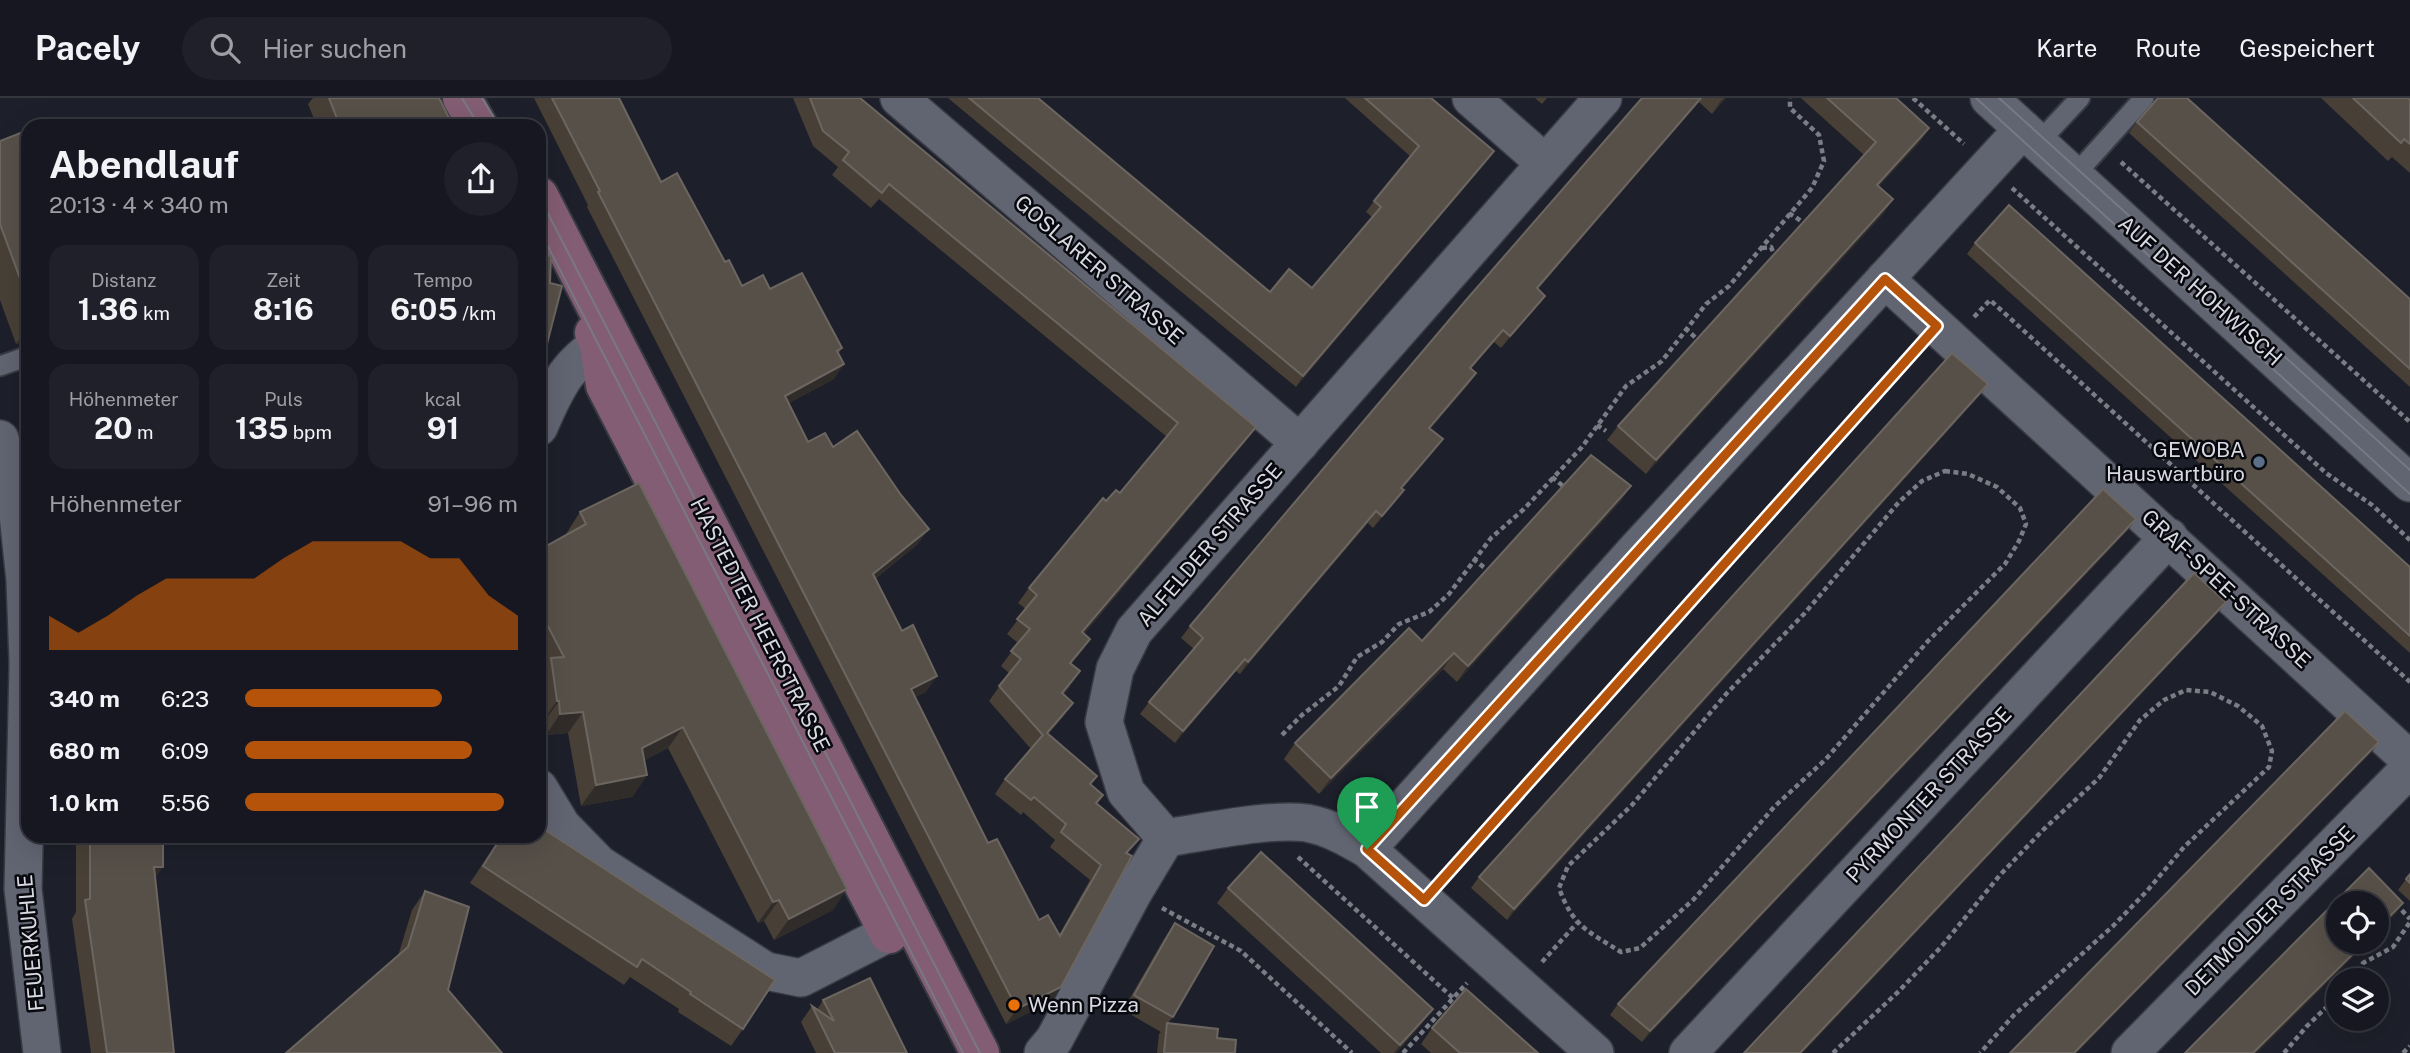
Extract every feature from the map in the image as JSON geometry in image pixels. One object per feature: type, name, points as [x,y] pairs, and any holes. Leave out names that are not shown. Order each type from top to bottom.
[{"type":"street","points":[[462,98],[474,119]]},
{"type":"street","points":[[491,98],[501,119]]},
{"type":"street","name":"GOSLARER STRASSE","points":[[899,98],[1300,443]]},
{"type":"street","points":[[1471,98],[1545,163]]},
{"type":"street","name":"ALFELDER STRASSE","points":[[1166,838],[1126,792],[1104,722],[1115,669],[1134,631],[1603,98]]},
{"type":"street","name":"AUF DER HOHWISCH","points":[[1989,98],[2410,483]]},
{"type":"street","points":[[1367,849],[1989,167],[2031,136]]},
{"type":"street","name":"HASTEDTER HEERSTRASSE","points":[[546,211],[606,341],[900,927],[951,1053]]},
{"type":"street","name":"HASTEDTER HEERSTRASSE","points":[[546,241],[606,341]]},
{"type":"street","name":"GRAF-SPEE-STRASSE","points":[[1885,279],[2410,760]]},
{"type":"street","points":[[546,412],[571,366],[606,341]]},
{"type":"street","name":"FEUERKUHLE","points":[[0,439],[15,486],[21,549]]},
{"type":"street","name":"PYRMONTER STRASSE","points":[[1688,1053],[2169,537]]},
{"type":"street","points":[[0,666],[21,664]]},
{"type":"street","name":"DETMOLDER STRASSE","points":[[2130,1053],[2410,768]]},
{"type":"street","points":[[546,799],[562,825],[600,864],[766,971],[801,978],[900,927]]},
{"type":"street","points":[[1042,1053],[1055,1040],[1133,893],[1166,838],[1262,824],[1307,823],[1336,832],[1367,849],[1595,1053]]},
{"type":"street","name":"FEUERKUHLE","points":[[24,843],[23,889],[42,1053]]},
{"type":"street","name":"HASTEDTER HEERSTRASSE","points":[[900,927],[980,1053]]},
{"type":"lane","points":[[2031,136],[2080,98]]},
{"type":"lane","points":[[2074,176],[2144,98]]},
{"type":"lane","points":[[0,366],[21,358]]},
{"type":"path","points":[[1282,734],[1339,686],[1357,657],[1382,642],[1399,624],[1429,612],[1449,594],[1491,538],[1524,509],[1582,447],[1626,386],[1662,361],[1685,328],[1706,304],[1729,286],[1788,213],[1812,188],[1824,161],[1819,135],[1790,108],[1790,98]]},
{"type":"path","points":[[1913,98],[2326,473],[2372,505],[2410,540]]},
{"type":"path","points":[[2102,145],[2410,422]]},
{"type":"path","points":[[1788,213],[1801,221]]},
{"type":"path","points":[[1760,248],[1771,247],[1774,254]]},
{"type":"path","points":[[1972,318],[1990,300],[2410,682]]},
{"type":"path","points":[[1424,900],[1937,326]]},
{"type":"path","points":[[1685,328],[1696,338]]},
{"type":"path","points":[[1597,425],[1606,431]]},
{"type":"path","points":[[1582,447],[1591,453]]},
{"type":"path","points":[[1945,471],[1968,474],[1997,487],[2020,508],[2026,524],[2020,541],[2005,564],[1928,641],[1826,759],[1790,790],[1694,899],[1663,929],[1640,948],[1621,952],[1577,923],[1565,906],[1559,888],[1568,866],[1632,805],[1727,693],[1804,614],[1899,502],[1922,481],[1945,471]]},
{"type":"path","points":[[1552,477],[1563,486]]},
{"type":"path","points":[[1473,559],[1485,568]]},
{"type":"path","points":[[1449,594],[1460,601]]},
{"type":"path","points":[[1399,624],[1403,632]]},
{"type":"path","points":[[1833,1053],[1898,992],[1941,947],[2008,866],[2099,778],[2140,720],[2164,700],[2186,690],[2210,692],[2238,706],[2262,726],[2272,751],[2269,767],[2184,847],[2113,926],[2014,1015],[1980,1053]]},
{"type":"path","points":[[1262,824],[1453,998]]},
{"type":"path","points":[[1133,893],[1241,951],[1352,1053]]},
{"type":"path","points":[[2361,968],[2363,963],[2393,947],[2410,920],[2393,902]]},
{"type":"path","points":[[1520,986],[1577,923]]},
{"type":"path","points":[[1403,1053],[1489,959]]},
{"type":"path","points":[[2284,1053],[2326,1008]]},
{"type":"path","points":[[2403,1053],[2410,1046]]},
{"type":"building","points":[[329,98],[439,98],[450,119],[337,119]]},
{"type":"building","points":[[552,98],[619,98],[661,182],[677,173],[725,262],[729,260],[742,286],[763,275],[770,289],[802,273],[842,348],[837,351],[844,364],[785,396],[808,442],[825,433],[833,447],[857,431],[901,495],[929,529],[873,574],[902,631],[913,625],[937,676],[911,689],[988,843],[997,839],[1039,920],[1048,915],[1060,936],[1101,865],[1061,832],[1066,824],[1034,797],[1031,800],[1005,779],[1043,735],[999,686],[1021,659],[1011,651],[1030,629],[1017,619],[1037,595],[1029,588],[1103,498],[1106,501],[1116,490],[1120,493],[1178,423],[889,184],[882,193],[843,160],[849,152],[823,131],[810,98],[860,98],[1256,427],[1082,632],[1090,639],[1070,663],[1080,671],[1062,693],[1073,703],[1047,733],[1097,776],[1090,784],[1103,795],[1096,803],[1139,839],[1126,853],[1132,856],[1061,987],[1017,1009]]},
{"type":"building","points":[[969,98],[1038,98],[1270,292],[1289,269],[1312,288],[1381,207],[1374,201],[1419,146],[1365,98],[1431,98],[1494,151],[1303,376]]},
{"type":"building","points":[[1642,98],[1701,98],[1537,288],[1545,296],[1510,336],[1503,330],[1470,368],[1476,373],[1429,428],[1443,439],[1401,488],[1404,490],[1382,516],[1376,511],[1248,662],[1245,659],[1183,731],[1149,702],[1203,638],[1190,626],[1467,299]]},
{"type":"building","points":[[1827,98],[1896,98],[1929,128],[1877,185],[1893,199],[1656,460],[1618,426],[1876,142]]},
{"type":"building","points":[[2158,98],[2187,98],[2410,299],[2410,369],[2137,122]]},
{"type":"building","points":[[2353,98],[2408,98],[2410,144],[2404,139],[2401,143]]},
{"type":"building","points":[[21,133],[21,281],[0,224],[0,141]]},
{"type":"building","points":[[2009,205],[2410,567],[2410,636],[1975,243]]},
{"type":"building","points":[[546,256],[551,256],[550,283],[562,286],[546,346]]},
{"type":"building","points":[[1952,353],[1988,384],[1514,909],[1479,877]]},
{"type":"building","points":[[1591,455],[1631,486],[1468,666],[1454,653],[1331,778],[1295,743],[1409,628],[1422,641]]},
{"type":"building","points":[[639,483],[847,889],[789,919],[779,900],[773,902],[683,727],[642,748],[647,775],[596,785],[583,712],[560,714],[551,658],[564,657],[546,622],[546,546],[586,524],[580,512]]},
{"type":"building","points":[[2103,489],[2136,519],[1650,1031],[1618,1004]]},
{"type":"building","points":[[2194,573],[2226,602],[1800,1053],[1744,1053]]},
{"type":"building","points":[[2345,711],[2379,742],[2074,1053],[2010,1053]]},
{"type":"building","points":[[546,831],[775,980],[743,1029],[642,959],[637,967],[483,866],[498,843],[546,843]]},
{"type":"building","points":[[90,843],[163,843],[163,867],[154,867],[174,1053],[107,1053],[85,900],[90,899]]},
{"type":"building","points":[[1261,852],[1433,1009],[1400,1045],[1228,888]]},
{"type":"building","points":[[2369,868],[2403,903],[2389,917],[2389,891],[2346,891]]},
{"type":"building","points":[[425,891],[469,907],[448,990],[502,1053],[286,1053],[408,947]]},
{"type":"building","points":[[2326,911],[2326,954],[2353,954],[2339,968],[2326,968],[2326,981],[2253,1053],[2185,1053]]},
{"type":"building","points":[[1175,923],[1214,946],[1173,1017],[1134,995]]},
{"type":"building","points":[[870,978],[907,1053],[835,1053],[812,1006],[834,1021],[823,1000]]},
{"type":"building","points":[[1466,989],[1538,1053],[1460,1053],[1432,1028]]},
{"type":"building","points":[[1167,1023],[1218,1029],[1217,1038],[1236,1040],[1235,1053],[1164,1053]]},
{"type":"tram line","points":[[462,98],[475,119]]},
{"type":"tram line","points":[[482,98],[495,119]]},
{"type":"tram line","points":[[1976,98],[2410,494]]},
{"type":"tram line","points":[[1999,98],[2410,470]]},
{"type":"tram line","points":[[546,210],[980,1053]]},
{"type":"tram line","points":[[546,243],[963,1053]]},
{"type":"place","name":"GEWOBA Hauswartbüro","points":[[2259,462]]},
{"type":"place","name":"Wenn Pizza","points":[[1014,1005]]},
{"type":"route","points":[[1885,279],[1937,326],[1424,900],[1367,849],[1885,279]]}]
